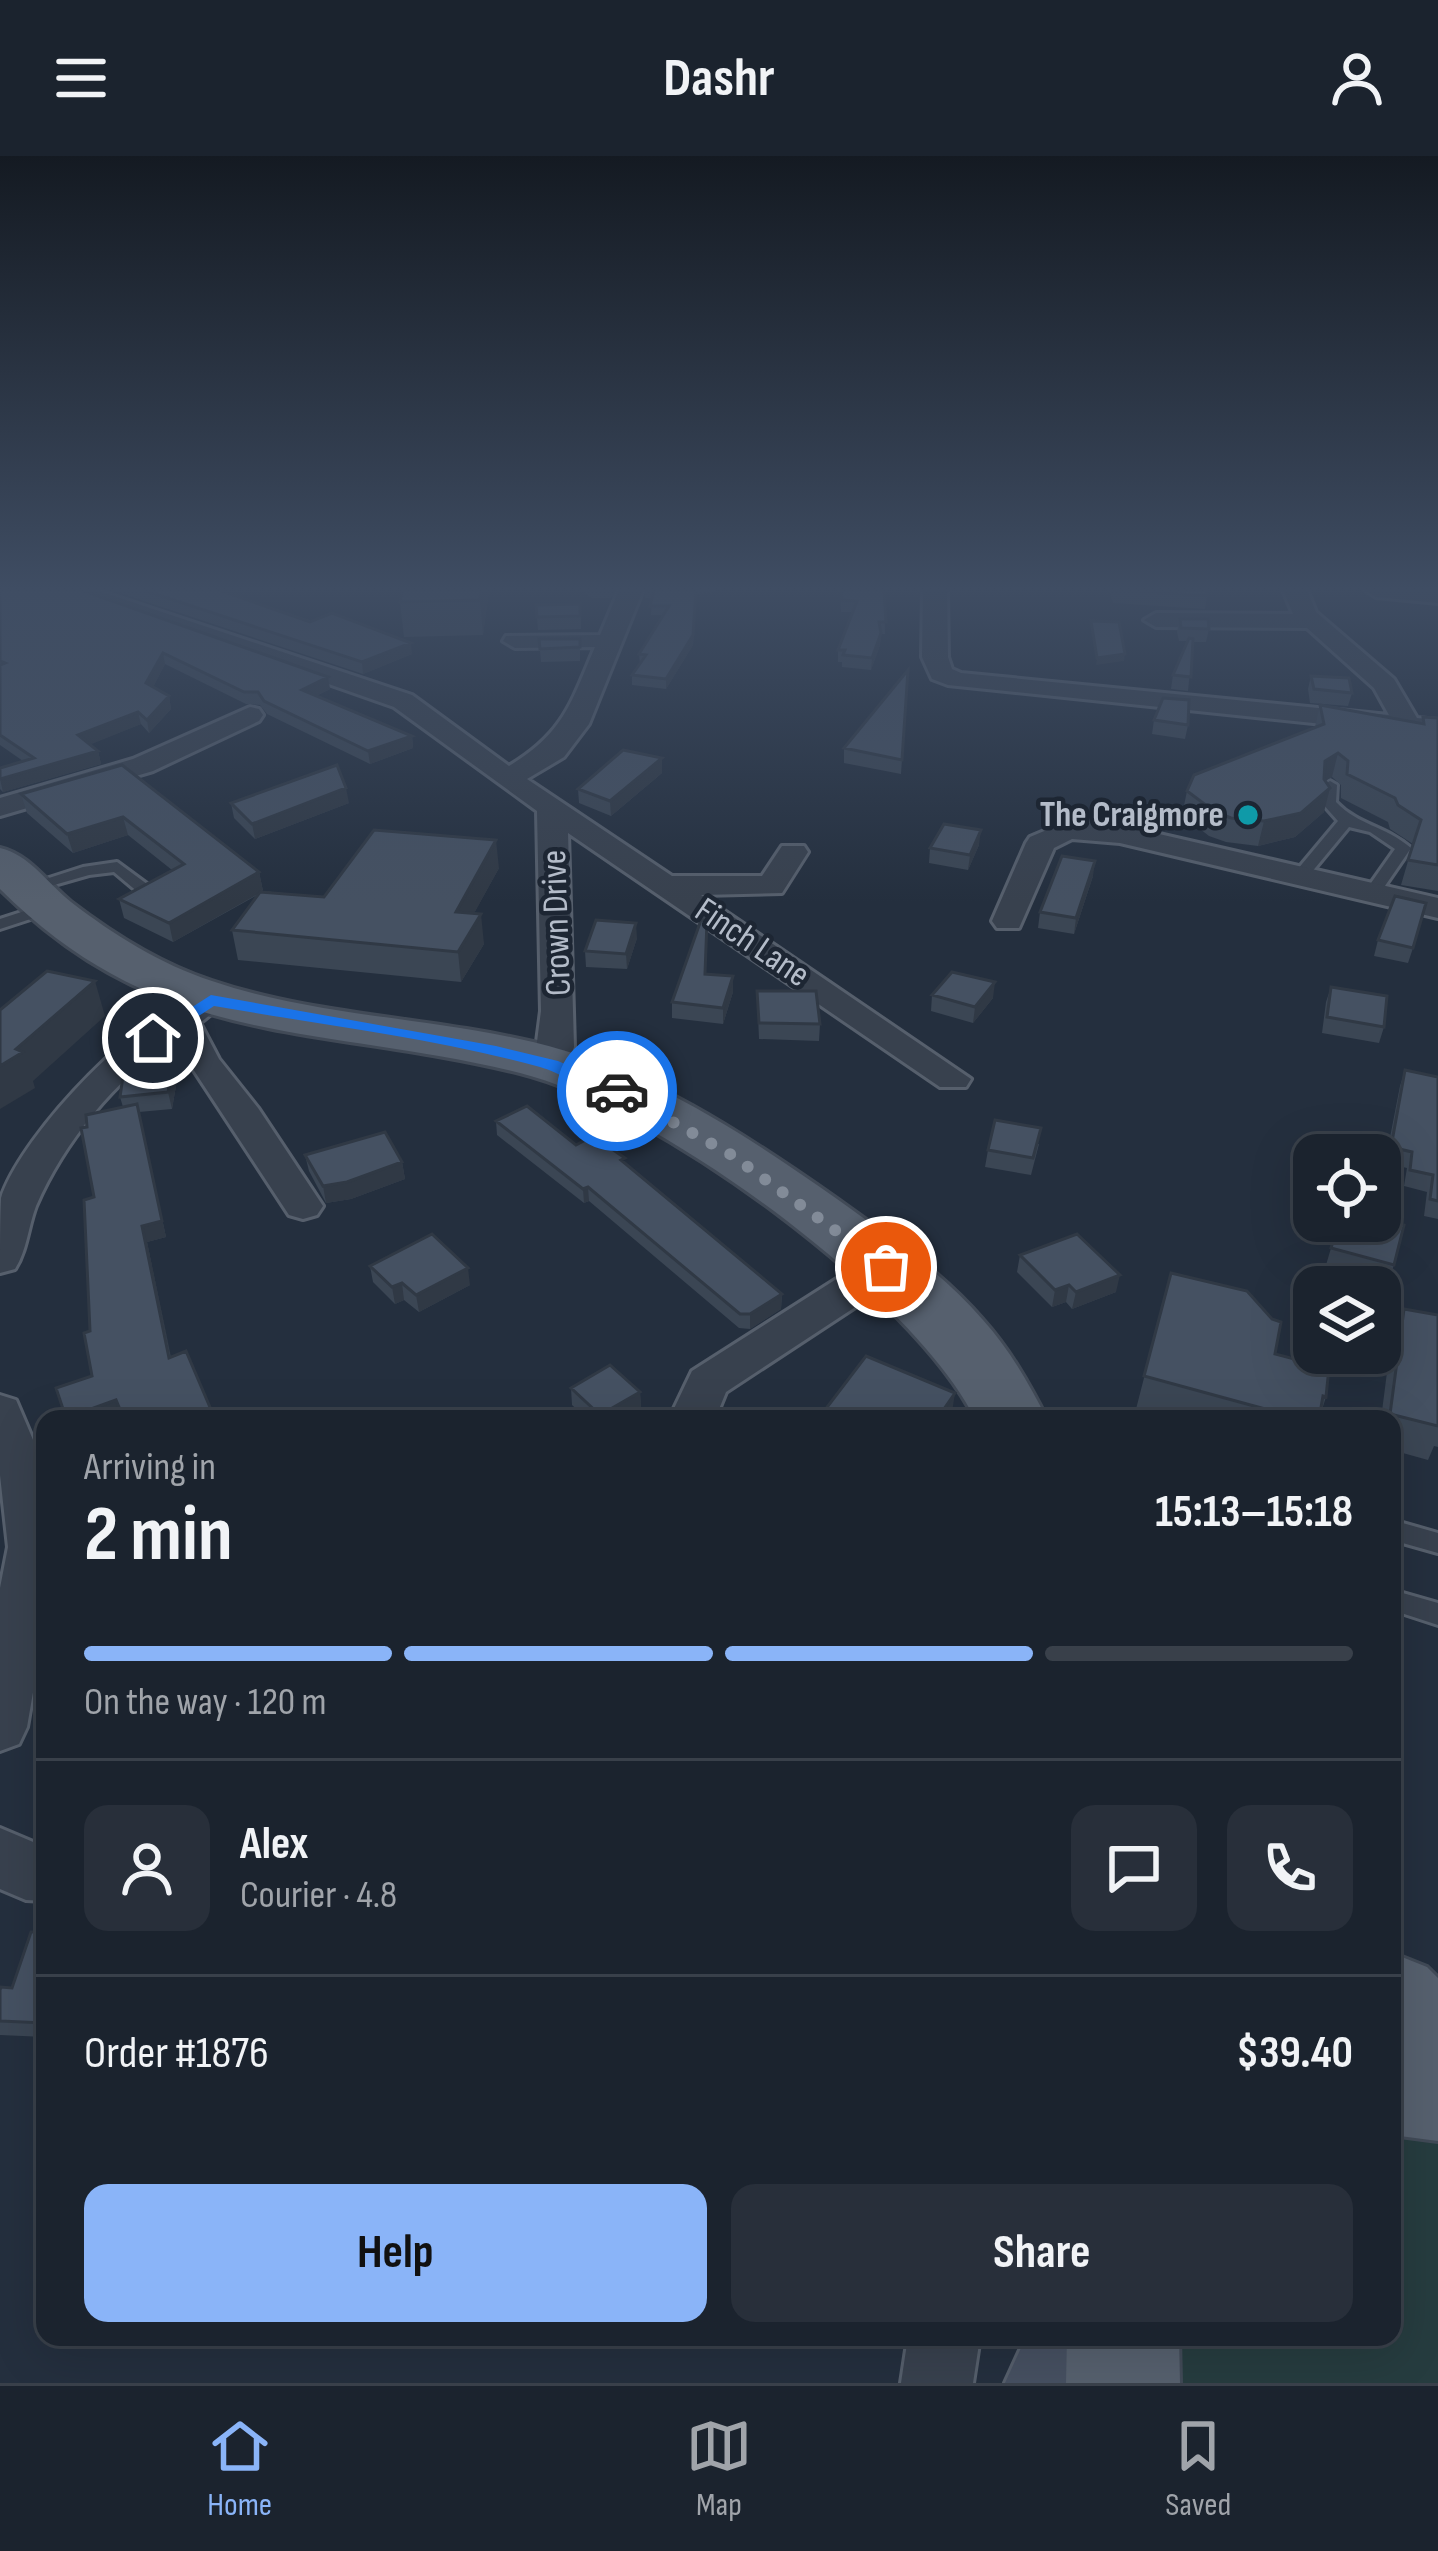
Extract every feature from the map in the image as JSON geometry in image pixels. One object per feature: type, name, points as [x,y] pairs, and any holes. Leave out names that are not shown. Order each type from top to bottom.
[{"type":"main road","points":[[13,888],[196,1011],[552,1064],[670,1117],[927,1299],[965,1342],[1005,1410]]},
{"type":"main road","points":[[1401,2011],[1438,2050]]},
{"type":"main road","points":[[1401,2085],[1438,2090]]},
{"type":"main road","points":[[1057,2383],[1078,2346]]},
{"type":"main road","points":[[1123,2346],[1123,2383]]},
{"type":"street","name":"Crown Drive","points":[[382,694],[403,701],[551,808],[556,849],[553,926],[561,1007],[560,1038],[552,1064]]},
{"type":"street","points":[[508,778],[566,740],[586,694]]},
{"type":"street","points":[[1097,694],[1438,728]]},
{"type":"street","points":[[1389,694],[1408,725]]},
{"type":"street","points":[[0,807],[143,765],[250,715]]},
{"type":"street","name":"Finch Lane","points":[[551,808],[952,1079]]},
{"type":"street","points":[[1008,920],[1041,842],[1068,830],[1120,834],[1438,908]]},
{"type":"street","points":[[666,885],[771,886],[794,852]]},
{"type":"street","points":[[0,1259],[16,1207],[62,1123],[153,1038],[196,1011],[202,1062],[245,1116],[303,1206]]},
{"type":"street","points":[[696,1410],[708,1382],[886,1267]]},
{"type":"street","points":[[0,1412],[26,1481],[33,1547],[0,1727]]},
{"type":"street","points":[[0,1855],[26,1873],[36,1874]]},
{"type":"street","points":[[938,2383],[943,2346]]},
{"type":"lane","points":[[1330,785],[1329,803],[1346,821],[1375,829],[1403,848],[1372,893]]},
{"type":"lane","points":[[1300,876],[1346,821]]},
{"type":"lane","points":[[13,888],[117,867],[146,890]]},
{"type":"lane","points":[[1401,1534],[1438,1544]]},
{"type":"lane","points":[[1401,1603],[1438,1614]]},
{"type":"green space","points":[[1401,2129],[1438,2135],[1438,2383],[1175,2383],[1174,2346],[1401,2346]]},
{"type":"building","points":[[0,694],[169,696],[147,720],[138,712],[78,735],[98,751],[0,779],[0,768],[34,758],[0,735]]},
{"type":"building","points":[[259,694],[311,694],[412,736],[368,751],[264,701]]},
{"type":"building","points":[[888,694],[906,694],[902,760],[844,748]]},
{"type":"building","points":[[1163,698],[1189,700],[1188,725],[1154,720]]},
{"type":"building","points":[[1320,705],[1424,724],[1423,717],[1438,718],[1438,865],[1408,860],[1421,820],[1395,798],[1347,774],[1348,761],[1338,753],[1325,761],[1324,779],[1330,788],[1301,813],[1264,821],[1231,818],[1187,791],[1194,775],[1324,724]]},
{"type":"building","points":[[623,750],[662,758],[610,801],[578,789]]},
{"type":"building","points":[[122,765],[259,872],[169,923],[119,899],[184,864],[123,817],[67,834],[21,794]]},
{"type":"building","points":[[337,765],[346,788],[252,824],[231,803]]},
{"type":"building","points":[[944,824],[981,830],[970,855],[930,848]]},
{"type":"building","points":[[374,830],[496,840],[456,912],[481,914],[458,952],[232,930],[260,892],[324,897]]},
{"type":"building","points":[[1062,856],[1095,861],[1076,918],[1040,912]]},
{"type":"building","points":[[1395,896],[1426,903],[1413,948],[1378,940]]},
{"type":"building","points":[[596,920],[636,923],[626,954],[585,951]]},
{"type":"building","points":[[701,920],[707,921],[705,974],[733,976],[723,1008],[672,1002]]},
{"type":"building","points":[[47,971],[95,981],[16,1049],[23,1052],[0,1066],[0,1010]]},
{"type":"building","points":[[952,972],[995,982],[975,1007],[932,995]]},
{"type":"building","points":[[1331,987],[1387,996],[1384,1027],[1327,1017]]},
{"type":"building","points":[[757,991],[816,991],[820,1024],[759,1023]]},
{"type":"building","points":[[173,1064],[168,1092],[120,1097],[124,1069]]},
{"type":"building","points":[[1405,1070],[1438,1077],[1438,1201],[1430,1199],[1433,1175],[1410,1170],[1412,1152],[1401,1149],[1401,1134],[1393,1134]]},
{"type":"building","points":[[137,1104],[162,1221],[142,1226],[169,1358],[186,1351],[211,1410],[120,1410],[116,1400],[88,1410],[63,1410],[56,1388],[92,1376],[84,1333],[90,1331],[84,1200],[94,1197],[81,1128],[87,1127],[86,1115]]},
{"type":"building","points":[[527,1106],[576,1145],[593,1136],[625,1158],[621,1160],[782,1294],[750,1314],[740,1314],[588,1187],[583,1189],[496,1121]]},
{"type":"building","points":[[995,1120],[1041,1128],[1033,1158],[988,1150]]},
{"type":"building","points":[[385,1132],[402,1162],[347,1182],[323,1186],[305,1155]]},
{"type":"building","points":[[432,1234],[468,1268],[416,1295],[402,1283],[392,1287],[370,1266]]},
{"type":"building","points":[[1077,1234],[1120,1275],[1076,1292],[1069,1285],[1055,1290],[1020,1255]]},
{"type":"building","points":[[1333,1242],[1400,1242],[1394,1265],[1331,1248]]},
{"type":"building","points":[[1171,1273],[1247,1291],[1272,1319],[1281,1322],[1275,1354],[1293,1359],[1293,1374],[1328,1374],[1321,1410],[1269,1410],[1144,1376]]},
{"type":"building","points":[[1404,1309],[1438,1315],[1438,1426],[1401,1417],[1401,1410],[1391,1410],[1395,1374],[1401,1374]]},
{"type":"building","points":[[866,1356],[955,1393],[943,1410],[825,1410]]},
{"type":"building","points":[[610,1365],[640,1392],[609,1410],[595,1410],[571,1388]]},
{"type":"building","points":[[31,1932],[36,1932],[36,2023],[0,2021],[1,1987],[12,1988]]},
{"type":"way so far","points":[[617,1091],[730,1154],[886,1267]]},
{"type":"place","name":"The Craigmore","points":[[1248,815]]},
{"type":"route","points":[[153,1038],[211,1000],[261,1013],[496,1051],[552,1064],[617,1091]]}]
